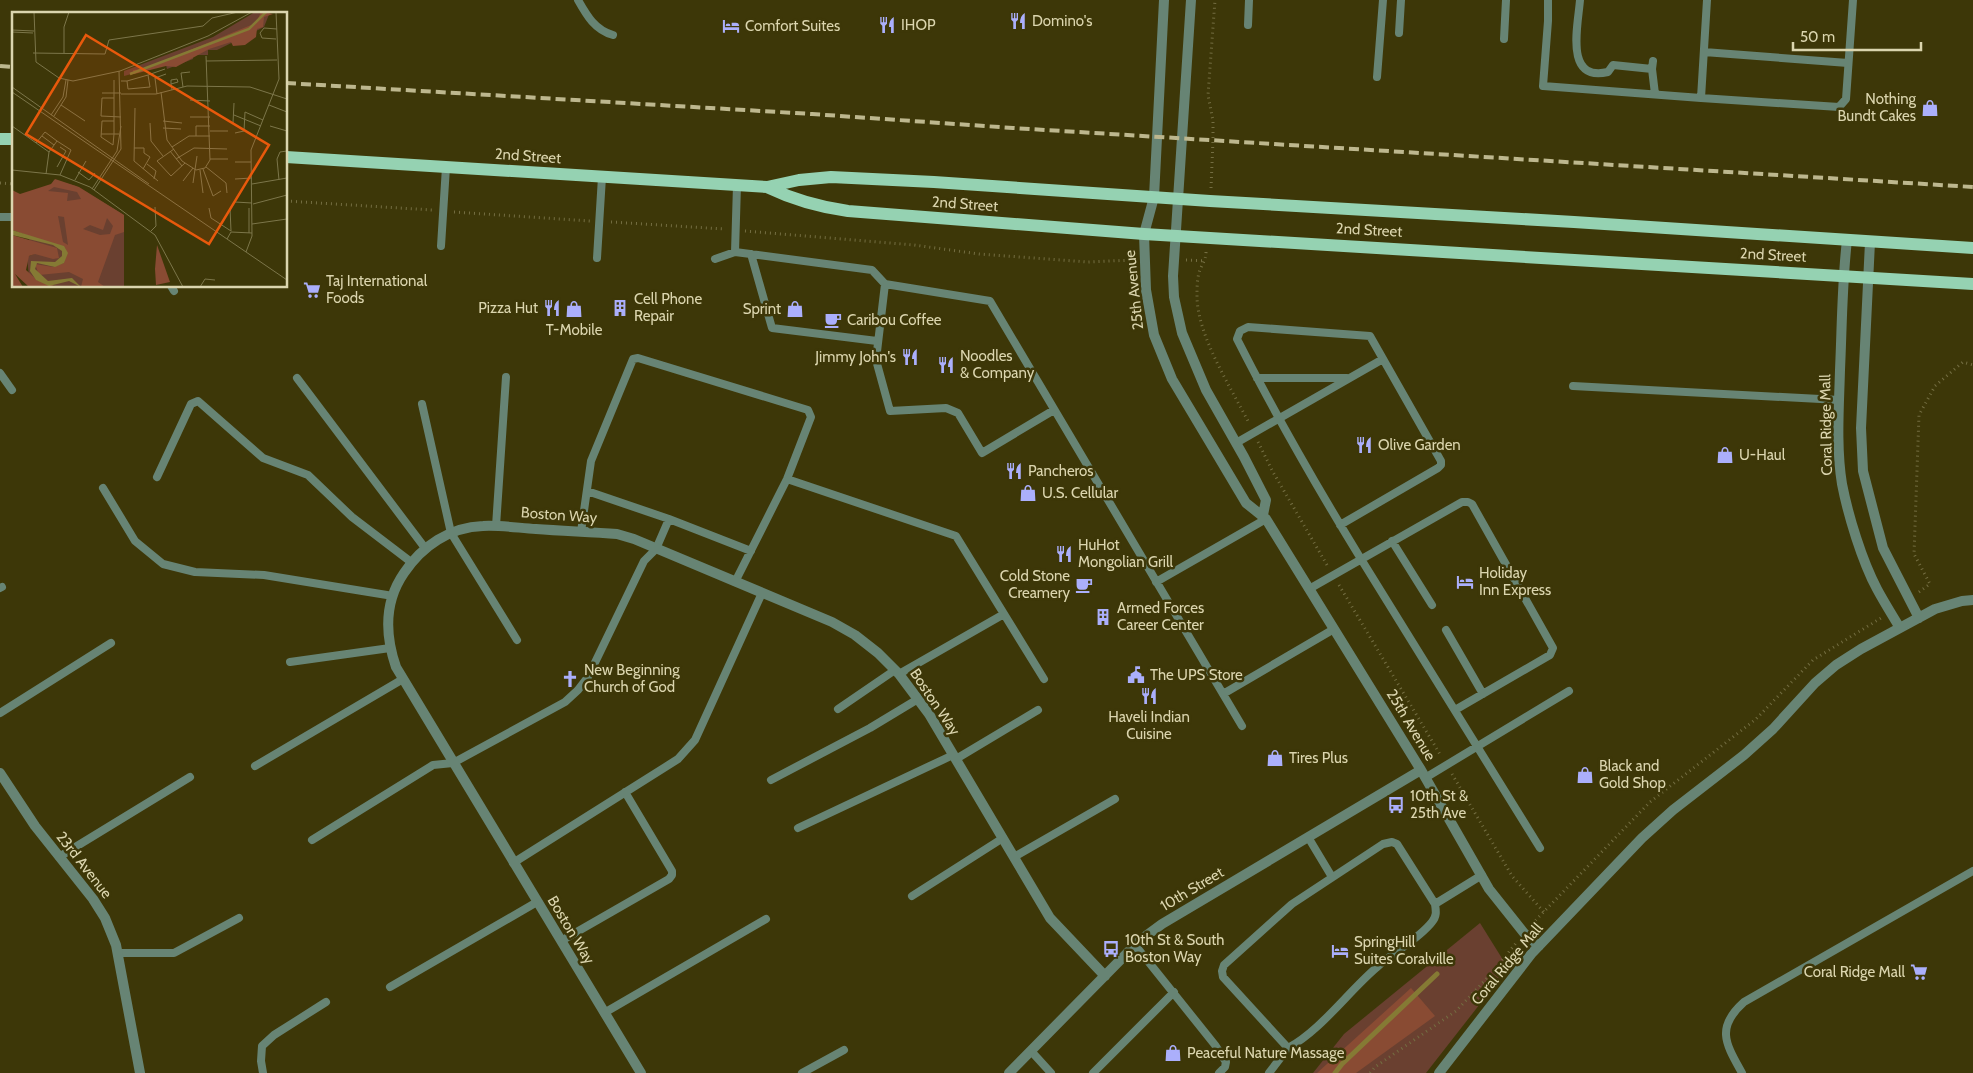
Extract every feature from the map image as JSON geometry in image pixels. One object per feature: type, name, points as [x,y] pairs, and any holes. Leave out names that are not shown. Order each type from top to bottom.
[{"type":"main road","name":"2nd Street","points":[[288,157],[767,187],[799,180],[831,177],[1973,248]]},
{"type":"main road","name":"2nd Street","points":[[767,187],[794,200],[823,208],[848,211],[1144,234],[1973,284]]},
{"type":"street","name":"25th Avenue","points":[[1164,0],[1154,197],[1144,234],[1146,290],[1154,334],[1172,379],[1246,503],[1264,517],[1423,774],[1490,889],[1524,933],[1539,946]]},
{"type":"street","name":"25th Avenue","points":[[1190,0],[1173,276],[1174,297],[1182,333],[1206,390],[1266,500],[1264,517]]},
{"type":"street","name":"Coral Ridge Mall","points":[[1847,240],[1843,275],[1839,400],[1839,444],[1842,484],[1867,567],[1876,588],[1900,628]]},
{"type":"street","points":[[1870,242],[1860,428],[1864,470],[1883,548],[1919,618]]},
{"type":"street","name":"Boston Way","points":[[641,1073],[396,667],[390,648],[388,627],[390,606],[398,581],[411,562],[425,548],[451,533],[483,526],[496,526],[616,534],[832,622],[855,635],[878,653],[897,672],[918,700],[1050,918],[1105,976]]},
{"type":"street","name":"Coral Ridge Mall","points":[[1439,1073],[1539,946],[1642,838],[1673,810],[1744,755],[1774,729],[1814,684],[1836,665],[1935,609],[1962,601],[1973,600]]},
{"type":"street","name":"23rd Avenue","points":[[0,773],[35,826],[93,899],[105,918],[118,953],[140,1073]]},
{"type":"street","name":"10th Street","points":[[1009,1073],[1135,945],[1162,924],[1308,837],[1423,774]]},
{"type":"lane","points":[[578,0],[595,26],[602,32],[613,35]]},
{"type":"lane","points":[[1248,25],[1249,0]]},
{"type":"lane","points":[[1377,77],[1383,0]]},
{"type":"lane","points":[[1398,33],[1401,0]]},
{"type":"lane","points":[[1504,39],[1506,0]]},
{"type":"lane","points":[[1548,0],[1543,86],[1839,107],[1846,99],[1853,0]]},
{"type":"lane","points":[[1580,0],[1576,51],[1579,62],[1587,71],[1598,74],[1608,72],[1613,65],[1652,65],[1654,94]]},
{"type":"lane","points":[[1701,98],[1707,0]]},
{"type":"lane","points":[[1704,52],[1848,63]]},
{"type":"lane","points":[[441,246],[446,167]]},
{"type":"lane","points":[[597,258],[602,177]]},
{"type":"lane","points":[[735,252],[737,185]]},
{"type":"lane","points":[[715,259],[735,252],[872,270],[885,284],[990,301],[1242,726]]},
{"type":"lane","points":[[751,254],[772,328],[877,342]]},
{"type":"lane","points":[[885,284],[876,360],[890,411],[946,408],[958,413],[982,453],[1054,410]]},
{"type":"lane","points":[[1340,525],[1441,465],[1440,461],[1370,336],[1248,327],[1240,331],[1236,339],[1278,419],[1340,525],[1540,848]]},
{"type":"lane","points":[[581,532],[591,462],[631,362],[638,358],[808,410],[811,417],[787,479],[735,582]]},
{"type":"lane","points":[[1236,443],[1383,359]]},
{"type":"lane","points":[[0,373],[12,390]]},
{"type":"lane","points":[[496,526],[506,377]]},
{"type":"lane","points":[[297,378],[425,548]]},
{"type":"lane","points":[[1257,378],[1350,378]]},
{"type":"lane","points":[[1573,386],[1839,400]]},
{"type":"lane","points":[[157,477],[191,404],[198,401],[263,458],[308,475],[352,517],[411,562]]},
{"type":"lane","points":[[422,404],[451,533],[517,640]]},
{"type":"lane","points":[[787,479],[956,536],[1044,679]]},
{"type":"lane","points":[[103,488],[135,542],[163,564],[195,572],[264,575],[393,596]]},
{"type":"lane","points":[[587,491],[669,519],[751,551]]},
{"type":"lane","points":[[1309,589],[1462,502],[1472,504],[1553,648],[1550,655],[1455,710]]},
{"type":"lane","points":[[1156,582],[1264,517]]},
{"type":"lane","points":[[312,840],[433,765],[453,763],[558,706],[578,690],[588,677],[644,561],[656,549],[669,519]]},
{"type":"lane","points":[[1392,541],[1432,605]]},
{"type":"lane","points":[[513,863],[678,759],[694,740],[762,593]]},
{"type":"lane","points":[[838,710],[897,672],[1004,614]]},
{"type":"lane","points":[[1223,694],[1334,629]]},
{"type":"lane","points":[[1446,630],[1483,694]]},
{"type":"lane","points":[[0,713],[111,643]]},
{"type":"lane","points":[[290,662],[390,648]]},
{"type":"lane","points":[[255,766],[403,679]]},
{"type":"lane","points":[[1423,774],[1478,747],[1569,691]]},
{"type":"lane","points":[[771,780],[870,728],[918,700]]},
{"type":"lane","points":[[798,828],[954,757],[1038,710]]},
{"type":"lane","points":[[59,857],[190,777]]},
{"type":"lane","points":[[561,941],[669,879],[672,875],[672,870],[625,792]]},
{"type":"lane","points":[[1014,857],[1116,799]]},
{"type":"lane","points":[[1308,837],[1332,878]]},
{"type":"lane","points":[[912,896],[1003,838]]},
{"type":"lane","points":[[1269,1073],[1288,1048],[1312,1030],[1376,967],[1433,921],[1437,913],[1435,904],[1397,844],[1392,842],[1384,844],[1292,904],[1224,965],[1223,977],[1288,1048]]},
{"type":"lane","points":[[1742,1073],[1730,1051],[1726,1037],[1727,1025],[1733,1012],[1744,1002],[1973,871]]},
{"type":"lane","points":[[1435,904],[1482,875]]},
{"type":"lane","points":[[390,987],[537,902]]},
{"type":"lane","points":[[118,953],[174,952],[239,918]]},
{"type":"lane","points":[[604,1013],[766,919]]},
{"type":"lane","points":[[1135,945],[1215,1044],[1226,1062],[1225,1067],[1219,1073]]},
{"type":"lane","points":[[1094,1073],[1174,992]]},
{"type":"lane","points":[[263,1073],[261,1061],[262,1046],[274,1035],[326,1002]]},
{"type":"lane","points":[[802,1073],[844,1050]]},
{"type":"lane","points":[[1031,1051],[1051,1073]]},
{"type":"path","points":[[1909,600],[1930,584],[1914,554],[1919,415],[1935,386],[1963,362],[1973,365]]},
{"type":"path","points":[[1370,1073],[1375,1066],[1456,1011],[1490,975],[1524,933],[1650,802],[1756,719],[1813,660],[1891,613]]},
{"type":"shaded area","points":[[1480,923],[1508,968],[1426,1073],[1313,1073],[1344,1034]]},
{"type":"shaded area","points":[[1411,988],[1435,1016],[1356,1073],[1317,1073]]},
{"type":"waterway","points":[[1335,1073],[1342,1064],[1437,974]]},
{"type":"railway","points":[[0,66],[12,67]]},
{"type":"railway","points":[[288,83],[1973,187]]},
{"type":"place","name":"Domino's","points":[[1018,21]]},
{"type":"place","name":"IHOP","points":[[887,25]]},
{"type":"place","name":"Comfort Suites","points":[[731,26]]},
{"type":"place","name":"Nothing Bundt Cakes","points":[[1930,108]]},
{"type":"place","name":"Taj International Foods","points":[[312,290]]},
{"type":"place","name":"Pizza Hut","points":[[552,308]]},
{"type":"place","name":"Cell Phone Repair","points":[[620,308]]},
{"type":"place","name":"T-Mobile","points":[[574,309]]},
{"type":"place","name":"Sprint","points":[[795,309]]},
{"type":"place","name":"Caribou Coffee","points":[[833,320]]},
{"type":"place","name":"Jimmy John's","points":[[910,357]]},
{"type":"place","name":"Noodles & Company","points":[[946,365]]},
{"type":"place","name":"Olive Garden","points":[[1364,445]]},
{"type":"place","name":"U-Haul","points":[[1725,455]]},
{"type":"place","name":"Pancheros","points":[[1014,471]]},
{"type":"place","name":"U.S. Cellular","points":[[1028,493]]},
{"type":"place","name":"HuHot Mongolian Grill","points":[[1064,554]]},
{"type":"place","name":"Holiday Inn Express","points":[[1465,582]]},
{"type":"place","name":"Cold Stone Creamery","points":[[1084,585]]},
{"type":"place","name":"Armed Forces Career Center","points":[[1103,617]]},
{"type":"place","name":"The UPS Store","points":[[1136,675]]},
{"type":"place","name":"New Beginning Church of God","points":[[570,679]]},
{"type":"place","name":"Haveli Indian Cuisine","points":[[1149,696]]},
{"type":"place","name":"Tires Plus","points":[[1275,758]]},
{"type":"place","name":"Black and Gold Shop","points":[[1585,775]]},
{"type":"place","name":"10th St & 25th Ave","points":[[1396,805]]},
{"type":"place","name":"10th St & South Boston Way","points":[[1111,949]]},
{"type":"place","name":"SpringHill Suites Coralville","points":[[1340,951]]},
{"type":"place","name":"Coral Ridge Mall","points":[[1919,972]]},
{"type":"place","name":"Peaceful Nature Massage","points":[[1173,1053]]}]
